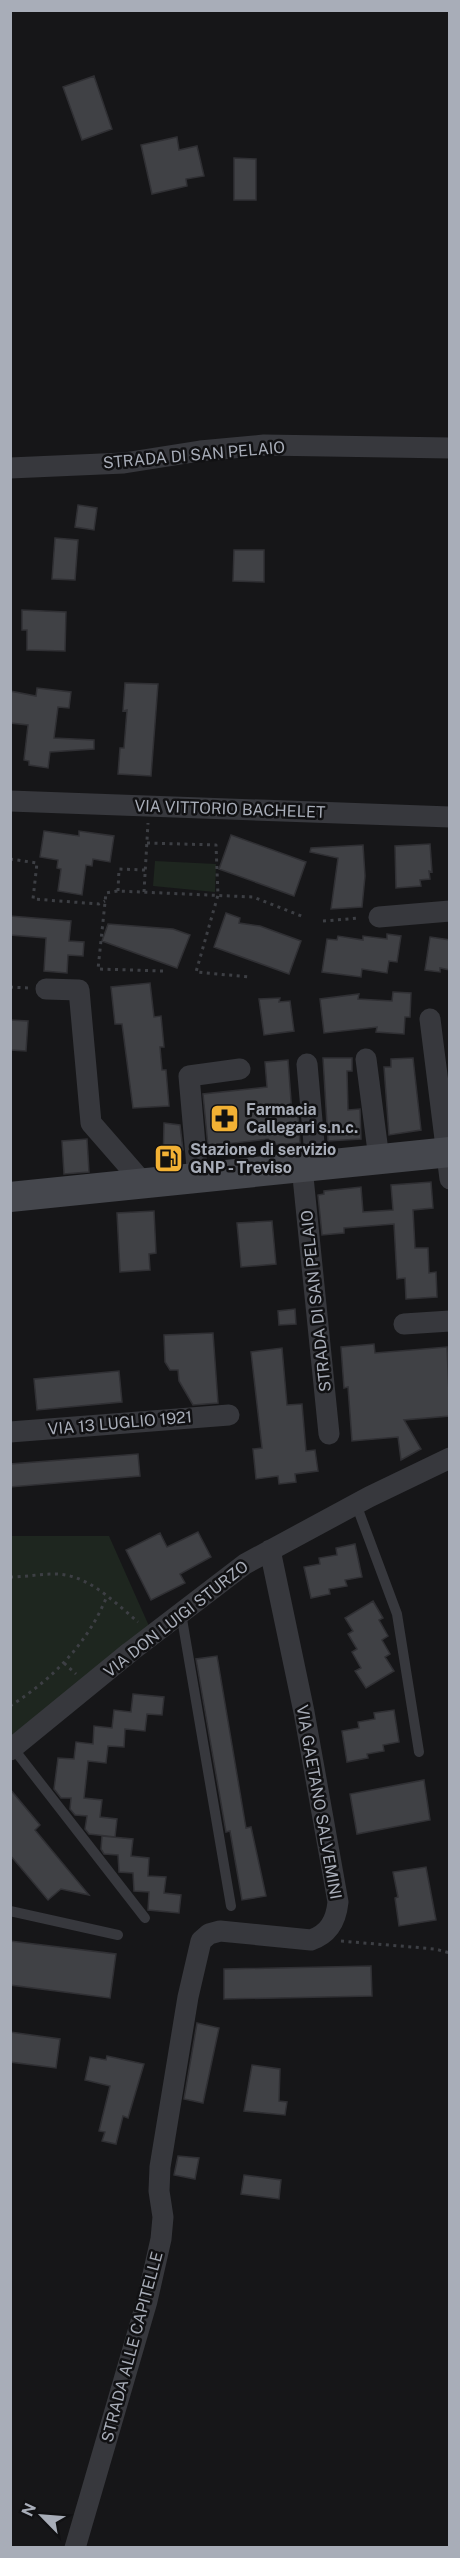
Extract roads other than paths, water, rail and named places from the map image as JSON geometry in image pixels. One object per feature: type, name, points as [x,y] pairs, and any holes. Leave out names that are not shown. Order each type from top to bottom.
[{"type":"main road","points":[[10,1197],[145,1185],[379,1159],[448,1161]]},
{"type":"street","name":"STRADA DI SAN PELAIO","points":[[10,468],[124,463],[200,451],[264,446],[450,448]]},
{"type":"street","name":"VIA VITTORIO BACHELET","points":[[10,801],[450,817]]},
{"type":"street","points":[[379,917],[450,911]]},
{"type":"street","points":[[46,989],[79,990],[91,1123],[145,1185]]},
{"type":"street","points":[[430,1019],[448,1161]]},
{"type":"street","points":[[366,1059],[379,1159]]},
{"type":"street","name":"STRADA DI SAN PELAIO","points":[[307,1064],[309,1167],[329,1434]]},
{"type":"street","points":[[198,1179],[189,1076],[240,1069]]},
{"type":"street","points":[[404,1324],[450,1321]]},
{"type":"street","name":"VIA 13 LUGLIO 1921","points":[[10,1432],[229,1414]]},
{"type":"street","name":"VIA DON LUIGI STURZO","points":[[12,1749],[245,1564],[356,1504],[450,1458]]},
{"type":"street","name":"VIA GAETANO SALVEMINI","points":[[208,1934],[220,1931],[311,1940],[322,1936],[336,1918],[338,1902],[304,1712],[270,1550]]},
{"type":"street","name":"STRADA ALLE CAPITELLE","points":[[75,2547],[147,2301],[161,2239],[163,2217],[159,2191],[160,2167],[188,1997],[201,1941],[208,1934]]},
{"type":"lane","points":[[356,1504],[396,1614],[419,1752]]},
{"type":"lane","points":[[181,1613],[231,1906]]},
{"type":"lane","points":[[12,1749],[145,1918]]},
{"type":"lane","points":[[10,1911],[118,1935]]},
{"type":"place","name":"Farmacia Callegari s.n.c.","points":[[225,1118]]},
{"type":"place","name":"Stazione di servizio GNP - Treviso","points":[[169,1158]]}]
